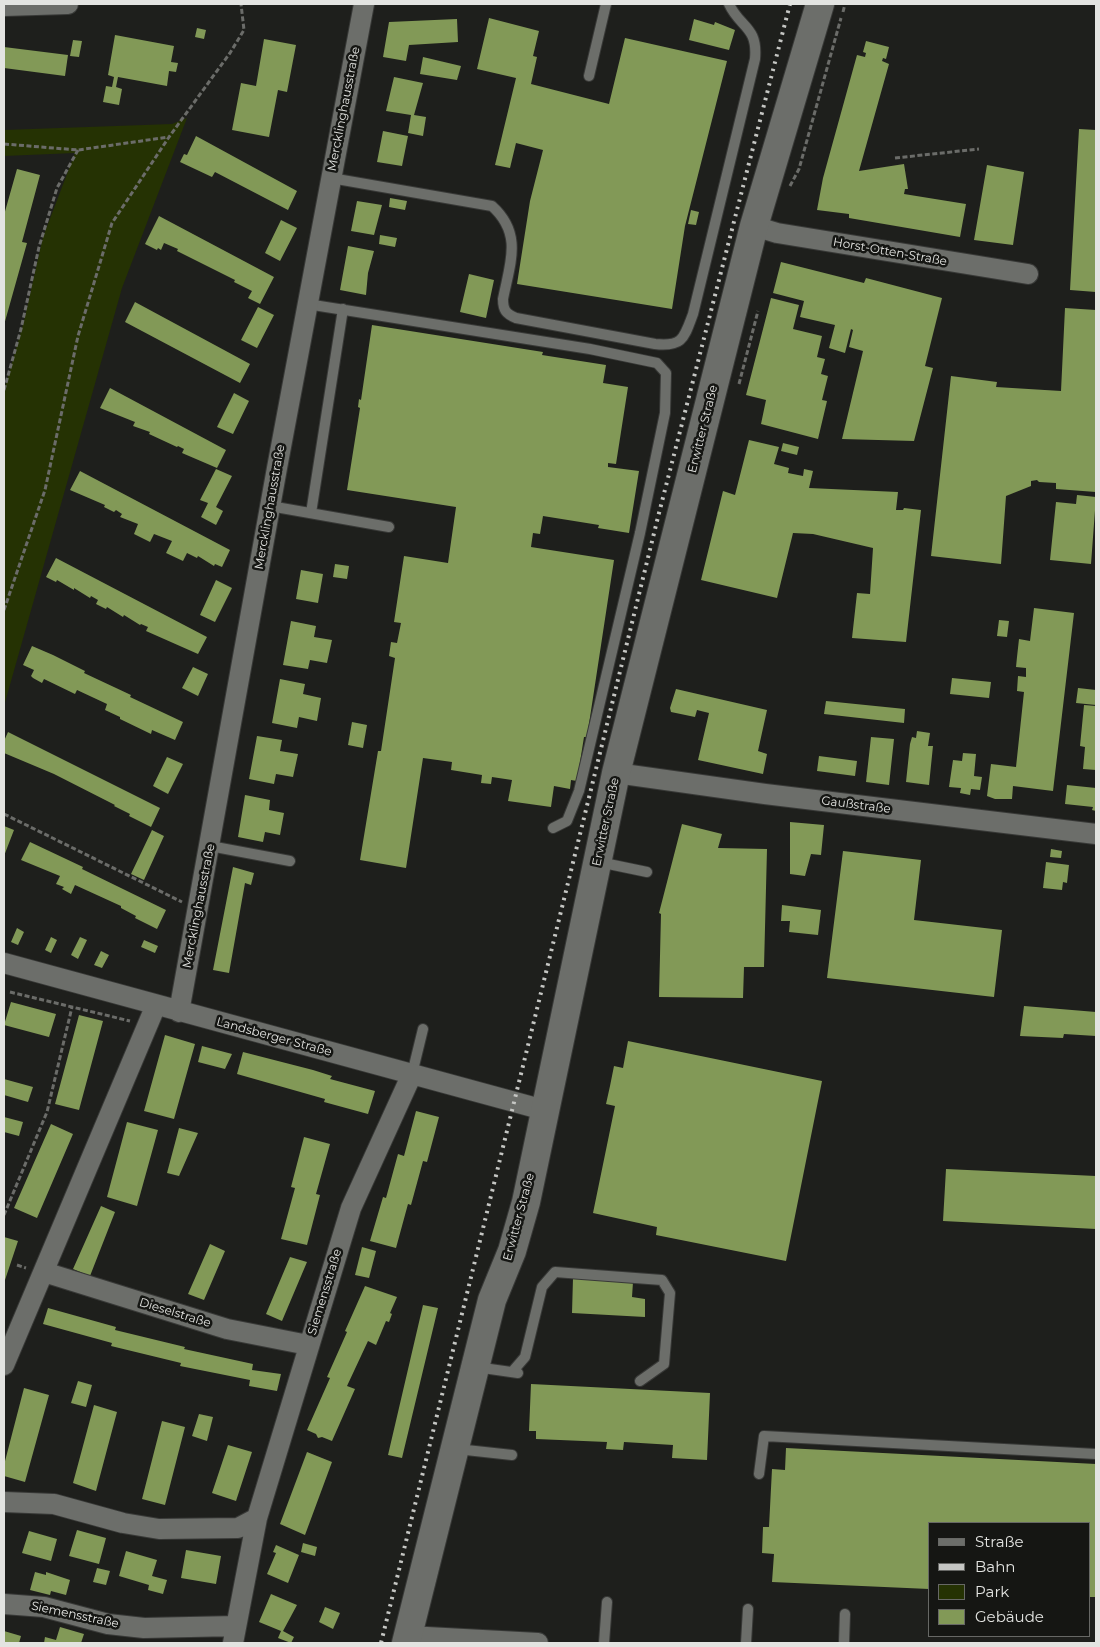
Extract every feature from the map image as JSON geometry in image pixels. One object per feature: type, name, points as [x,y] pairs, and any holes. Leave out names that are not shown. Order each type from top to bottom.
[{"type":"main road","name":"Erwitter Straße","points":[[407,1640],[492,1300],[512,1250],[526,1202],[616,773],[754,226],[815,9]]},
{"type":"street","points":[[4,6],[68,4]]},
{"type":"street","name":"Mercklinghausstraße","points":[[178,1012],[364,4]]},
{"type":"street","name":"Horst-Otten-Straße","points":[[754,226],[777,233],[1028,274]]},
{"type":"street","name":"Gaußstraße","points":[[616,773],[775,795],[1096,834]]},
{"type":"street","name":"Landsberger Straße","points":[[4,963],[178,1012],[544,1110]]},
{"type":"street","points":[[5,1360],[156,1006]]},
{"type":"street","name":"Siemensstraße","points":[[4,1604],[44,1607],[108,1624],[234,1635],[257,1518],[351,1208],[412,1074]]},
{"type":"street","name":"Dieselstraße","points":[[44,1272],[227,1329],[308,1345]]},
{"type":"street","points":[[4,1502],[54,1504],[123,1523],[158,1529],[238,1528],[257,1518]]},
{"type":"street","points":[[407,1640],[538,1643]]},
{"type":"lane","points":[[589,76],[606,4]]},
{"type":"lane","points":[[331,178],[492,206],[502,215],[509,228],[513,245],[503,299],[503,307],[507,314],[516,318],[655,344],[669,345],[678,343],[685,336],[693,314],[755,59],[754,38],[749,27],[733,13],[728,4]]},
{"type":"lane","points":[[308,304],[590,349],[658,363],[666,373],[665,413],[640,533],[582,781],[567,821],[553,828]]},
{"type":"lane","points":[[311,513],[343,309]]},
{"type":"lane","points":[[270,506],[389,527]]},
{"type":"lane","points":[[210,846],[290,861]]},
{"type":"lane","points":[[597,862],[647,872]]},
{"type":"lane","points":[[412,1074],[423,1029]]},
{"type":"lane","points":[[475,1366],[516,1372],[526,1357],[542,1287],[555,1272],[662,1280],[670,1293],[664,1364],[640,1381]]},
{"type":"lane","points":[[759,1474],[764,1436],[1096,1454]]},
{"type":"lane","points":[[454,1448],[482,1453],[512,1455]]},
{"type":"lane","points":[[604,1643],[607,1602]]},
{"type":"lane","points":[[746,1643],[748,1609]]},
{"type":"lane","points":[[844,1643],[845,1614]]},
{"type":"path","points":[[4,609],[44,490],[78,336],[112,223],[169,137],[230,53],[244,30],[241,4]]},
{"type":"path","points":[[789,190],[799,169],[845,4]]},
{"type":"path","points":[[4,144],[78,150],[169,137]]},
{"type":"path","points":[[895,158],[978,149]]},
{"type":"path","points":[[4,390],[22,329],[40,247],[57,188],[78,150]]},
{"type":"path","points":[[738,386],[758,310]]},
{"type":"path","points":[[4,814],[198,910]]},
{"type":"path","points":[[10,992],[148,1025]]},
{"type":"path","points":[[4,1215],[47,1112],[72,1007]]},
{"type":"green space","points":[[187,118],[122,288],[4,706],[4,390],[24,321],[43,237],[75,153],[4,156],[4,130],[172,124]]},
{"type":"building","points":[[489,18],[539,31],[533,56],[537,57],[531,84],[609,104],[625,38],[727,61],[685,226],[672,309],[517,284],[530,201],[543,150],[516,143],[510,168],[495,165],[516,78],[477,69]]},
{"type":"building","points":[[457,19],[458,42],[409,45],[406,61],[383,57],[389,22]]},
{"type":"building","points":[[694,19],[714,25],[715,22],[735,30],[729,50],[689,40]]},
{"type":"building","points":[[197,28],[206,30],[204,39],[195,37]]},
{"type":"building","points":[[115,35],[174,46],[171,62],[178,63],[176,72],[169,71],[167,86],[118,77],[116,87],[122,89],[119,105],[103,102],[106,86],[112,87],[114,77],[108,75]]},
{"type":"building","points":[[264,39],[296,45],[287,92],[278,90],[269,137],[232,130],[241,83],[256,86]]},
{"type":"building","points":[[73,40],[82,41],[79,57],[70,56]]},
{"type":"building","points":[[866,41],[889,47],[886,59],[883,58],[882,61],[889,64],[859,171],[904,164],[908,189],[905,189],[904,194],[966,204],[960,237],[849,218],[849,214],[817,210],[823,178],[857,55],[865,57],[866,53],[863,52]]},
{"type":"building","points":[[4,47],[68,55],[65,76],[4,68]]},
{"type":"building","points":[[423,57],[461,66],[457,80],[420,74]]},
{"type":"building","points":[[394,77],[423,83],[414,115],[426,117],[423,136],[408,133],[411,115],[386,111]]},
{"type":"building","points":[[1079,129],[1096,130],[1096,292],[1070,290]]},
{"type":"building","points":[[383,131],[408,136],[402,166],[377,162]]},
{"type":"building","points":[[196,136],[297,191],[288,210],[215,172],[212,177],[180,162],[184,154],[187,155]]},
{"type":"building","points":[[987,165],[1024,172],[1013,245],[974,240]]},
{"type":"building","points":[[17,169],[40,175],[22,242],[27,243],[4,325],[4,215]]},
{"type":"building","points":[[390,198],[407,201],[405,210],[389,207]]},
{"type":"building","points":[[357,201],[382,205],[374,235],[351,231]]},
{"type":"building","points":[[691,210],[699,212],[696,225],[688,224]]},
{"type":"building","points":[[159,216],[274,277],[260,304],[248,298],[252,291],[234,282],[235,280],[177,251],[178,249],[164,243],[161,250],[158,248],[157,250],[145,244]]},
{"type":"building","points":[[281,220],[297,228],[280,261],[265,253]]},
{"type":"building","points":[[380,235],[397,238],[395,247],[379,244]]},
{"type":"building","points":[[348,246],[374,251],[368,273],[366,295],[340,290]]},
{"type":"building","points":[[781,262],[864,283],[866,278],[942,298],[925,366],[933,368],[914,441],[842,439],[863,351],[849,347],[853,330],[851,329],[845,353],[829,348],[835,325],[800,317],[804,301],[773,293]]},
{"type":"building","points":[[469,274],[494,280],[486,318],[460,312]]},
{"type":"building","points":[[771,298],[799,305],[793,329],[822,336],[817,357],[825,359],[821,374],[828,376],[822,400],[827,401],[818,439],[761,424],[766,400],[746,395]]},
{"type":"building","points":[[135,302],[250,364],[240,383],[125,322]]},
{"type":"building","points":[[258,307],[274,315],[257,348],[241,340]]},
{"type":"building","points":[[1065,308],[1096,310],[1096,492],[1056,489],[1056,483],[1031,481],[1031,486],[1006,496],[1001,564],[931,556],[951,376],[997,382],[996,387],[1061,391]]},
{"type":"building","points":[[372,325],[543,352],[542,355],[606,365],[603,383],[628,387],[616,464],[608,463],[608,467],[639,471],[629,533],[598,528],[599,525],[543,516],[540,534],[533,533],[531,547],[614,560],[587,737],[584,737],[577,781],[571,780],[570,789],[554,786],[551,807],[508,801],[512,780],[492,777],[491,784],[481,783],[482,775],[451,770],[452,762],[423,758],[406,868],[360,860],[378,751],[381,751],[395,658],[389,656],[391,642],[397,643],[401,623],[394,622],[404,556],[448,563],[456,507],[347,490],[360,408],[358,407],[359,399],[361,400]]},
{"type":"building","points":[[110,388],[226,450],[217,468],[182,453],[184,449],[149,434],[150,432],[133,426],[135,422],[100,408]]},
{"type":"building","points":[[234,393],[249,401],[233,434],[217,427]]},
{"type":"building","points":[[749,440],[779,447],[774,464],[789,468],[788,473],[803,476],[804,469],[813,471],[809,488],[898,492],[896,510],[903,510],[904,508],[921,510],[906,642],[852,638],[857,593],[870,594],[873,548],[813,534],[793,533],[777,598],[701,580],[723,491],[735,495]]},
{"type":"building","points":[[783,443],[799,447],[797,455],[781,451]]},
{"type":"building","points":[[216,469],[232,476],[216,507],[223,511],[216,525],[201,517],[208,503],[200,500]]},
{"type":"building","points":[[80,471],[230,550],[222,567],[215,564],[214,566],[198,556],[197,558],[187,553],[183,561],[166,553],[172,541],[154,534],[150,542],[134,534],[138,524],[120,517],[122,514],[116,510],[114,512],[104,507],[105,505],[70,490]]},
{"type":"building","points":[[1077,495],[1096,497],[1091,564],[1050,560],[1056,502],[1076,504]]},
{"type":"building","points":[[56,558],[207,637],[198,654],[146,631],[148,627],[140,625],[124,615],[123,617],[107,607],[106,609],[96,604],[98,600],[91,596],[90,598],[74,588],[74,590],[57,580],[56,582],[46,577]]},
{"type":"building","points":[[335,564],[349,566],[347,579],[333,577]]},
{"type":"building","points":[[301,570],[323,574],[318,603],[296,599]]},
{"type":"building","points":[[216,580],[232,588],[215,622],[200,615]]},
{"type":"building","points":[[1034,608],[1074,613],[1053,791],[1013,786],[1012,799],[995,799],[987,796],[991,764],[1016,767],[1024,692],[1017,691],[1018,676],[1026,677],[1026,668],[1016,667],[1019,639],[1030,641]]},
{"type":"building","points":[[999,620],[1009,621],[1007,637],[997,636]]},
{"type":"building","points":[[291,621],[316,626],[314,637],[332,640],[327,663],[310,660],[308,669],[283,665]]},
{"type":"building","points":[[32,646],[183,722],[175,740],[152,730],[151,734],[120,719],[120,717],[105,710],[107,704],[77,690],[75,694],[44,679],[42,683],[33,678],[31,676],[34,670],[23,665]]},
{"type":"building","points":[[193,667],[208,674],[198,696],[182,688]]},
{"type":"building","points":[[952,678],[991,682],[989,698],[950,694]]},
{"type":"building","points":[[280,679],[305,684],[303,694],[321,698],[317,721],[299,717],[297,728],[272,723]]},
{"type":"building","points":[[1078,688],[1096,690],[1096,705],[1076,703]]},
{"type":"building","points":[[676,689],[767,710],[758,751],[767,754],[763,774],[698,760],[709,713],[697,710],[695,717],[671,712],[670,708]]},
{"type":"building","points":[[826,701],[905,709],[904,723],[824,714]]},
{"type":"building","points":[[1084,705],[1096,706],[1096,770],[1083,769],[1085,747],[1080,746]]},
{"type":"building","points":[[352,722],[367,725],[363,748],[348,745]]},
{"type":"building","points":[[917,731],[930,733],[928,746],[933,746],[929,785],[906,782],[910,744],[912,737],[916,738]]},
{"type":"building","points":[[8,732],[160,808],[151,827],[129,816],[130,814],[115,805],[54,774],[4,753],[4,741]]},
{"type":"building","points":[[257,736],[282,740],[280,751],[298,754],[293,777],[276,774],[274,784],[249,779]]},
{"type":"building","points":[[871,737],[894,739],[889,785],[866,782]]},
{"type":"building","points":[[963,753],[976,754],[974,776],[982,777],[980,790],[971,789],[970,795],[960,793],[961,788],[949,787],[953,760],[962,761]]},
{"type":"building","points":[[819,756],[857,761],[855,776],[817,771]]},
{"type":"building","points":[[167,757],[183,764],[168,794],[153,786]]},
{"type":"building","points":[[1067,785],[1096,788],[1096,811],[1092,810],[1093,807],[1065,804]]},
{"type":"building","points":[[245,795],[270,800],[269,810],[284,813],[280,835],[265,832],[263,842],[238,837]]},
{"type":"building","points":[[790,822],[824,825],[821,855],[811,854],[805,876],[790,874]]},
{"type":"building","points":[[682,824],[722,834],[718,848],[767,849],[764,967],[744,967],[743,998],[659,997],[661,914],[659,913]]},
{"type":"building","points":[[4,826],[14,830],[4,856]]},
{"type":"building","points":[[152,830],[164,836],[144,880],[131,874]]},
{"type":"building","points":[[30,842],[166,910],[157,929],[135,918],[136,916],[121,908],[121,906],[75,885],[71,894],[62,889],[64,887],[56,884],[60,876],[21,860]]},
{"type":"building","points":[[1051,849],[1062,851],[1061,858],[1050,857]]},
{"type":"building","points":[[843,851],[921,860],[914,920],[1002,930],[994,997],[827,978]]},
{"type":"building","points":[[1046,862],[1069,865],[1067,883],[1063,882],[1062,890],[1043,888]]},
{"type":"building","points":[[233,867],[254,873],[251,885],[245,883],[229,973],[213,970]]},
{"type":"building","points":[[782,905],[821,910],[818,935],[789,932],[790,921],[781,921]]},
{"type":"building","points":[[17,928],[24,932],[18,945],[11,942]]},
{"type":"building","points":[[51,937],[57,940],[51,953],[45,950]]},
{"type":"building","points":[[80,937],[87,940],[78,959],[71,955]]},
{"type":"building","points":[[144,940],[158,946],[155,953],[141,947]]},
{"type":"building","points":[[101,951],[109,955],[102,968],[94,965]]},
{"type":"building","points":[[11,1002],[56,1014],[49,1037],[4,1025]]},
{"type":"building","points":[[1024,1006],[1096,1012],[1096,1036],[1064,1034],[1063,1038],[1020,1036]]},
{"type":"building","points":[[79,1015],[103,1021],[79,1110],[55,1104]]},
{"type":"building","points":[[165,1035],[195,1044],[174,1119],[144,1111]]},
{"type":"building","points":[[628,1041],[822,1081],[786,1261],[656,1235],[657,1227],[593,1213],[615,1106],[606,1104],[614,1066],[623,1068]]},
{"type":"building","points":[[202,1046],[232,1054],[225,1069],[198,1062]]},
{"type":"building","points":[[243,1052],[313,1070],[332,1076],[330,1079],[375,1091],[368,1114],[324,1102],[325,1099],[237,1074]]},
{"type":"building","points":[[4,1079],[33,1087],[28,1102],[4,1095]]},
{"type":"building","points":[[416,1111],[439,1117],[427,1162],[423,1161],[411,1205],[408,1204],[396,1248],[370,1241],[383,1197],[386,1198],[398,1154],[404,1156]]},
{"type":"building","points":[[4,1117],[23,1122],[19,1136],[4,1132]]},
{"type":"building","points":[[127,1122],[158,1130],[137,1206],[107,1197]]},
{"type":"building","points":[[51,1124],[73,1134],[37,1218],[14,1208]]},
{"type":"building","points":[[179,1128],[198,1133],[179,1176],[167,1173]]},
{"type":"building","points":[[304,1137],[330,1144],[316,1194],[320,1195],[307,1245],[281,1239],[295,1188],[291,1187]]},
{"type":"building","points":[[946,1169],[1096,1176],[1096,1229],[943,1221]]},
{"type":"building","points":[[101,1206],[115,1212],[90,1276],[73,1269]]},
{"type":"building","points":[[4,1237],[18,1241],[4,1283]]},
{"type":"building","points":[[210,1244],[225,1251],[204,1300],[188,1294]]},
{"type":"building","points":[[362,1247],[376,1251],[369,1278],[355,1275]]},
{"type":"building","points":[[290,1257],[307,1262],[282,1321],[266,1314]]},
{"type":"building","points":[[573,1278],[633,1282],[632,1297],[645,1299],[645,1317],[572,1313]]},
{"type":"building","points":[[365,1286],[397,1297],[390,1313],[392,1314],[389,1322],[386,1321],[376,1345],[368,1341],[347,1386],[355,1389],[332,1441],[322,1437],[318,1438],[316,1434],[307,1430],[330,1378],[327,1377]]},
{"type":"building","points":[[423,1305],[438,1308],[402,1458],[388,1455]]},
{"type":"building","points":[[48,1308],[116,1327],[115,1330],[185,1347],[184,1349],[253,1364],[252,1370],[281,1374],[277,1391],[249,1386],[250,1380],[180,1366],[181,1363],[111,1346],[112,1343],[43,1324]]},
{"type":"building","points":[[78,1381],[92,1385],[86,1407],[71,1403]]},
{"type":"building","points":[[531,1384],[710,1393],[707,1460],[672,1458],[673,1445],[624,1442],[623,1450],[606,1449],[607,1442],[536,1439],[536,1431],[529,1431]]},
{"type":"building","points":[[24,1388],[49,1395],[25,1482],[4,1476],[4,1465]]},
{"type":"building","points":[[94,1405],[117,1412],[96,1491],[73,1483]]},
{"type":"building","points":[[199,1414],[213,1417],[207,1441],[192,1436]]},
{"type":"building","points":[[162,1421],[185,1427],[165,1505],[142,1499]]},
{"type":"building","points":[[228,1445],[252,1452],[236,1501],[212,1493]]},
{"type":"building","points":[[786,1448],[1096,1464],[1096,1597],[1090,1597],[1090,1522],[928,1522],[928,1589],[772,1582],[774,1554],[762,1553],[763,1527],[769,1527],[772,1469],[785,1470]]},
{"type":"building","points":[[307,1452],[332,1462],[305,1535],[280,1524]]},
{"type":"building","points":[[77,1530],[106,1538],[99,1564],[69,1556]]},
{"type":"building","points":[[29,1531],[57,1539],[51,1561],[22,1553]]},
{"type":"building","points":[[303,1543],[317,1547],[315,1556],[301,1552]]},
{"type":"building","points":[[276,1545],[299,1555],[288,1583],[267,1574],[276,1553],[273,1552]]},
{"type":"building","points":[[186,1550],[221,1556],[216,1584],[181,1578]]},
{"type":"building","points":[[126,1551],[157,1560],[152,1576],[167,1580],[163,1594],[148,1590],[149,1585],[119,1576]]},
{"type":"building","points":[[97,1568],[110,1571],[106,1585],[93,1582]]},
{"type":"building","points":[[35,1572],[46,1575],[46,1572],[70,1580],[66,1595],[51,1591],[50,1595],[30,1590]]},
{"type":"building","points":[[271,1594],[297,1605],[283,1631],[294,1637],[291,1643],[278,1638],[281,1631],[259,1622]]},
{"type":"building","points":[[325,1607],[340,1613],[333,1629],[319,1622]]},
{"type":"building","points":[[60,1627],[84,1634],[81,1643],[44,1643],[45,1637],[56,1640]]},
{"type":"building","points":[[4,1631],[21,1636],[19,1643],[4,1643]]},
{"type":"railway","points":[[381,1643],[659,513],[790,4]]}]
